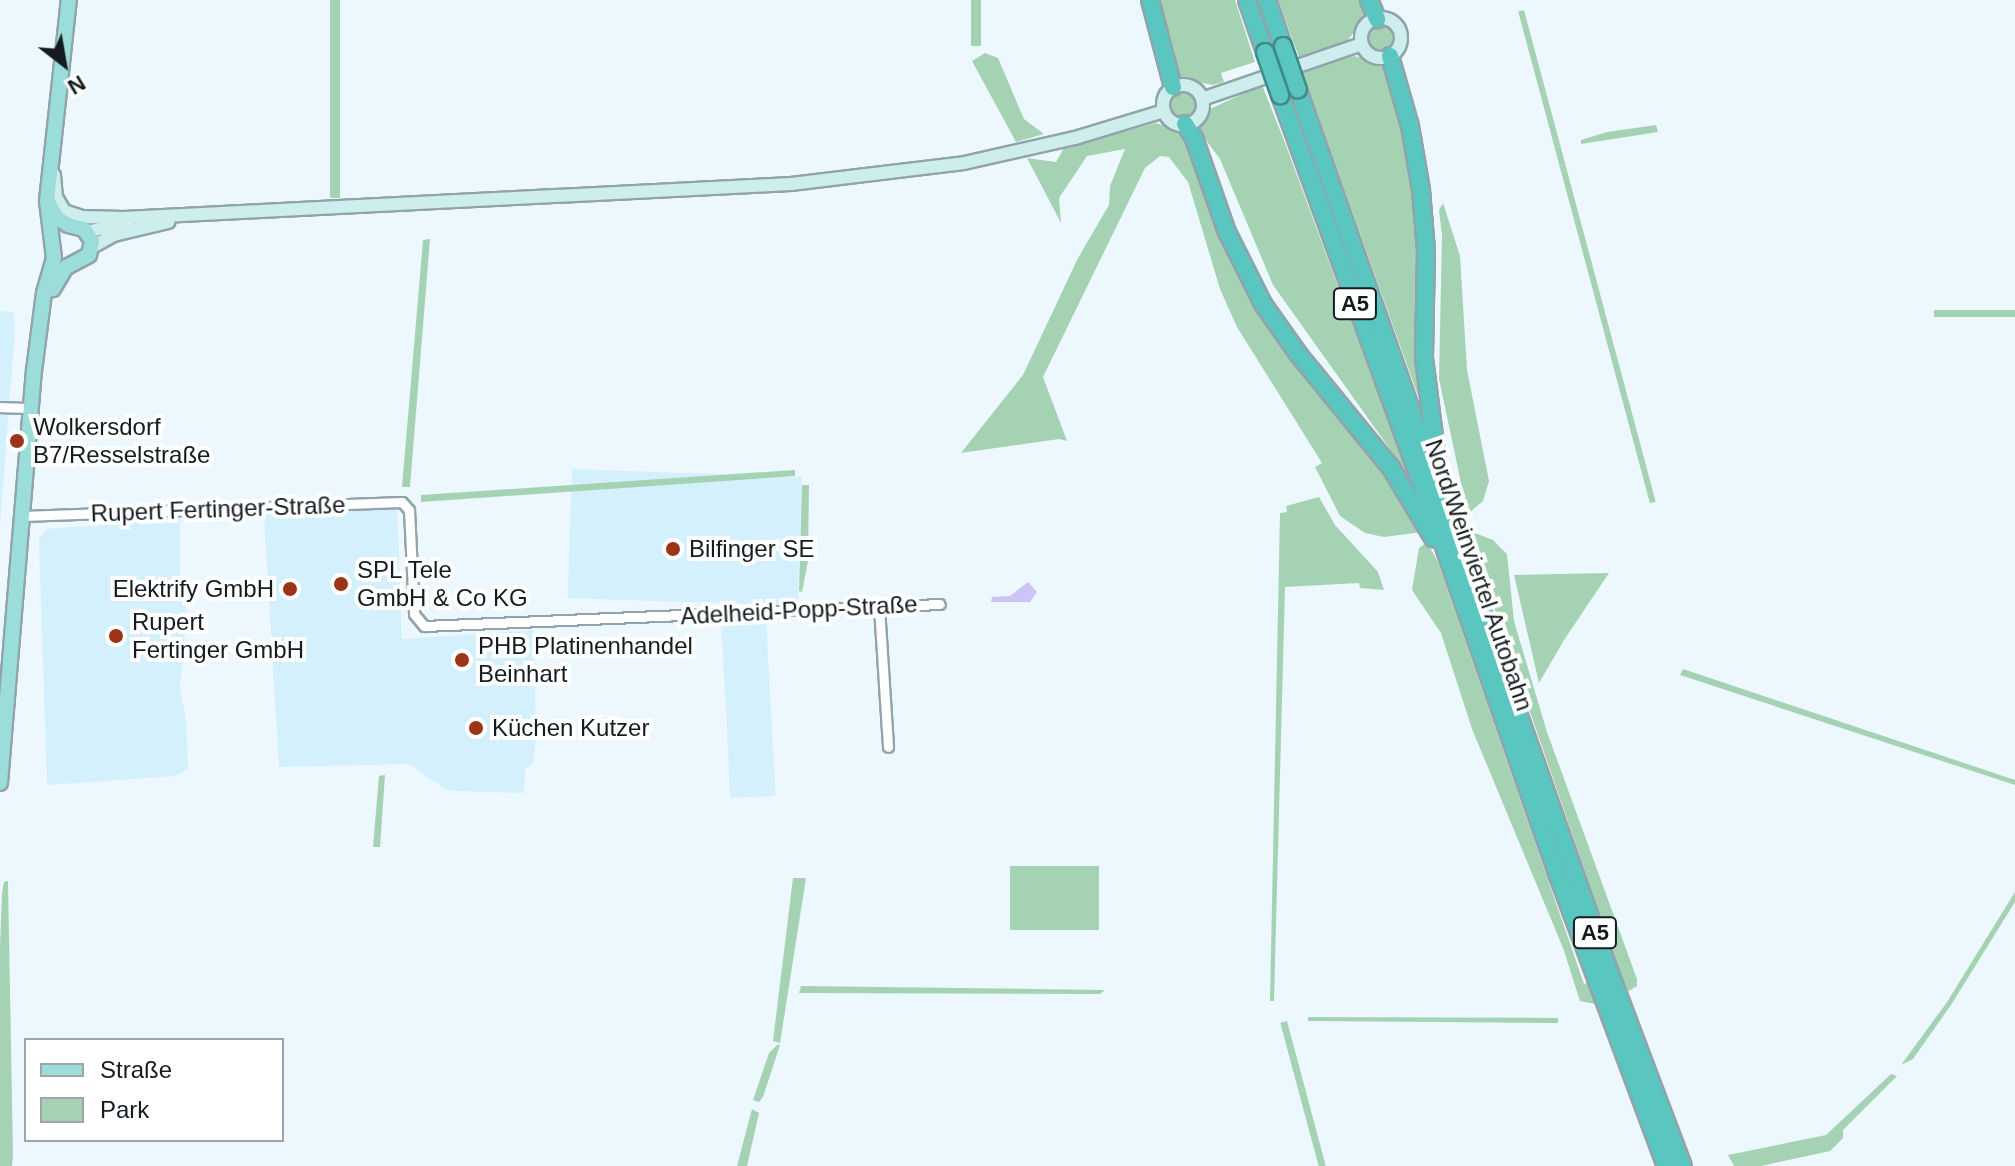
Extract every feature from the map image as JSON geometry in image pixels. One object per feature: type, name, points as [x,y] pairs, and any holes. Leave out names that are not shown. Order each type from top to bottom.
[{"type":"highway","points":[[1150,0],[1173,87]]},
{"type":"highway","name":"Nord/Weinviertel Autobahn","points":[[1247,0],[1457,582],[1557,873],[1666,1166]]},
{"type":"highway","name":"Nord/Weinviertel Autobahn","points":[[1267,0],[1592,923],[1683,1166]]},
{"type":"highway","points":[[1369,0],[1377,19]]},
{"type":"highway","points":[[1390,56],[1410,126],[1420,179],[1425,242],[1424,358],[1441,489]]},
{"type":"highway","points":[[1185,124],[1194,138],[1227,232],[1263,304],[1299,355],[1391,468],[1457,582]]},
{"type":"main road","points":[[69,0],[46,214],[54,244],[70,264]]},
{"type":"main road","points":[[1377,19],[1393,22],[1400,32],[1398,48],[1390,56],[1375,57],[1362,44],[1363,30],[1377,19]]},
{"type":"main road","points":[[1202,99],[1362,44]]},
{"type":"main road","points":[[1190,86],[1202,99],[1200,115],[1185,124],[1174,123],[1164,111],[1166,94],[1173,87],[1190,86]]},
{"type":"main road","points":[[52,147],[56,197],[64,211],[82,217],[139,218],[868,177],[999,156],[1164,111]]},
{"type":"main road","points":[[47,201],[57,218],[87,232],[92,247]]},
{"type":"main road","points":[[44,308],[59,276],[70,264],[83,261],[92,247],[127,231],[218,213]]},
{"type":"main road","points":[[87,232],[139,218]]},
{"type":"main road","points":[[0,783],[34,371],[54,244],[68,225]]},
{"type":"street","points":[[0,407],[31,408]]},
{"type":"street","name":"Rupert Fertinger-Straße","points":[[23,516],[397,501],[406,504],[409,510],[414,614],[419,623]]},
{"type":"street","name":"Adelheid-Popp-Straße","points":[[419,623],[433,627],[940,604]]},
{"type":"street","points":[[879,607],[888,747]]},
{"type":"shaded area","points":[[0,311],[13,312],[15,328],[0,527]]},
{"type":"shaded area","points":[[572,469],[802,477],[797,606],[568,598]]},
{"type":"shaded area","points":[[397,509],[402,639],[534,630],[536,737],[533,764],[525,769],[524,793],[445,789],[408,764],[279,767],[264,514]]},
{"type":"shaded area","points":[[180,518],[180,584],[187,610],[180,688],[186,720],[188,769],[175,776],[47,785],[39,539],[47,529]]},
{"type":"shaded area","points":[[1028,582],[1037,592],[1030,602],[991,602],[992,597],[1010,596]]},
{"type":"shaded area","points":[[766,617],[775,796],[730,798],[721,619]]},
{"type":"green space","points":[[330,0],[340,0],[340,198],[330,198]]},
{"type":"green space","points":[[971,0],[981,0],[981,46],[971,46]]},
{"type":"green space","points":[[1157,0],[1235,0],[1255,62],[1221,73],[1224,82],[1213,85],[1180,79],[1174,49]]},
{"type":"green space","points":[[1278,0],[1361,0],[1367,16],[1347,41],[1299,57]]},
{"type":"green space","points":[[1524,10],[1656,502],[1650,503],[1518,12]]},
{"type":"green space","points":[[1381,25],[1391,28],[1394,38],[1391,48],[1381,51],[1371,48],[1368,38],[1371,28]]},
{"type":"green space","points":[[985,53],[998,58],[1024,119],[1044,134],[1016,142],[972,61]]},
{"type":"green space","points":[[1354,56],[1384,63],[1414,183],[1418,242],[1415,342],[1421,404],[1302,71]]},
{"type":"green space","points":[[1262,85],[1415,494],[1397,459],[1273,285],[1220,159],[1196,127],[1212,108]]},
{"type":"green space","points":[[1183,91],[1192,95],[1196,104],[1192,113],[1183,117],[1174,113],[1170,104],[1174,95]]},
{"type":"green space","points":[[1156,123],[1182,132],[1186,137],[1220,228],[1422,532],[1384,537],[1365,533],[1340,516],[1315,467],[1322,463],[1237,327],[1220,289],[1188,182],[1169,157],[1160,156],[1145,168],[1043,377],[1067,441],[1059,439],[961,453],[1023,375],[1078,258],[1109,205],[1110,186],[1125,149],[1087,156],[1059,198],[1061,223],[1027,158],[1056,162],[1064,148]]},
{"type":"green space","points":[[1656,125],[1658,132],[1581,144],[1581,140],[1607,132]]},
{"type":"green space","points":[[1443,203],[1460,256],[1467,370],[1489,481],[1483,501],[1463,518],[1457,504],[1462,489],[1439,379],[1442,235],[1439,210]]},
{"type":"green space","points":[[430,239],[410,487],[402,487],[423,240]]},
{"type":"green space","points":[[1934,310],[2015,310],[2015,317],[1934,317]]},
{"type":"green space","points":[[795,470],[795,476],[421,502],[421,495]]},
{"type":"green space","points":[[802,485],[809,485],[808,561],[802,592],[799,591]]},
{"type":"green space","points":[[1319,497],[1335,525],[1378,572],[1384,590],[1360,588],[1359,583],[1285,587],[1274,1001],[1270,1001],[1280,513],[1287,512],[1286,506]]},
{"type":"green space","points":[[1467,530],[1493,540],[1507,554],[1514,621],[1547,732],[1637,979],[1637,986],[1627,992]]},
{"type":"green space","points":[[1427,542],[1438,562],[1584,984],[1587,983],[1595,1004],[1580,1001],[1563,948],[1472,729],[1441,633],[1412,590],[1419,548]]},
{"type":"green space","points":[[1609,573],[1564,640],[1539,683],[1514,575]]},
{"type":"green space","points":[[1683,669],[2015,780],[2015,785],[1680,675]]},
{"type":"green space","points":[[385,775],[380,847],[373,847],[379,776]]},
{"type":"green space","points":[[1010,866],[1099,866],[1099,930],[1010,930]]},
{"type":"green space","points":[[793,878],[806,878],[780,1043],[773,1041]]},
{"type":"green space","points":[[8,881],[13,1155],[12,1166],[0,1166],[0,946],[2,893],[4,882]]},
{"type":"green space","points":[[2015,892],[2015,902],[1951,1005],[1913,1059],[1901,1065],[1947,1002]]},
{"type":"green space","points":[[801,986],[1105,990],[1100,994],[799,993]]},
{"type":"green space","points":[[1308,1017],[1558,1018],[1558,1023],[1308,1021]]},
{"type":"green space","points":[[1287,1021],[1326,1166],[1319,1166],[1280,1023]]},
{"type":"green space","points":[[780,1045],[763,1097],[759,1102],[753,1100],[769,1053]]},
{"type":"green space","points":[[1891,1074],[1897,1076],[1843,1130],[1843,1138],[1830,1151],[1761,1166],[1734,1166],[1728,1155],[1826,1135]]},
{"type":"green space","points":[[752,1109],[759,1113],[747,1166],[737,1166]]},
{"type":"place","name":"Wolkersdorf B7/Resselstraße","points":[[17,441]]},
{"type":"place","name":"Bilfinger SE","points":[[673,549]]},
{"type":"place","name":"SPL Tele GmbH & Co KG","points":[[341,584]]},
{"type":"place","name":"Elektrify GmbH","points":[[290,589]]},
{"type":"place","name":"Rupert Fertinger GmbH","points":[[116,636]]},
{"type":"place","name":"PHB Platinenhandel Beinhart","points":[[462,660]]},
{"type":"place","name":"Küchen Kutzer","points":[[476,728]]}]
